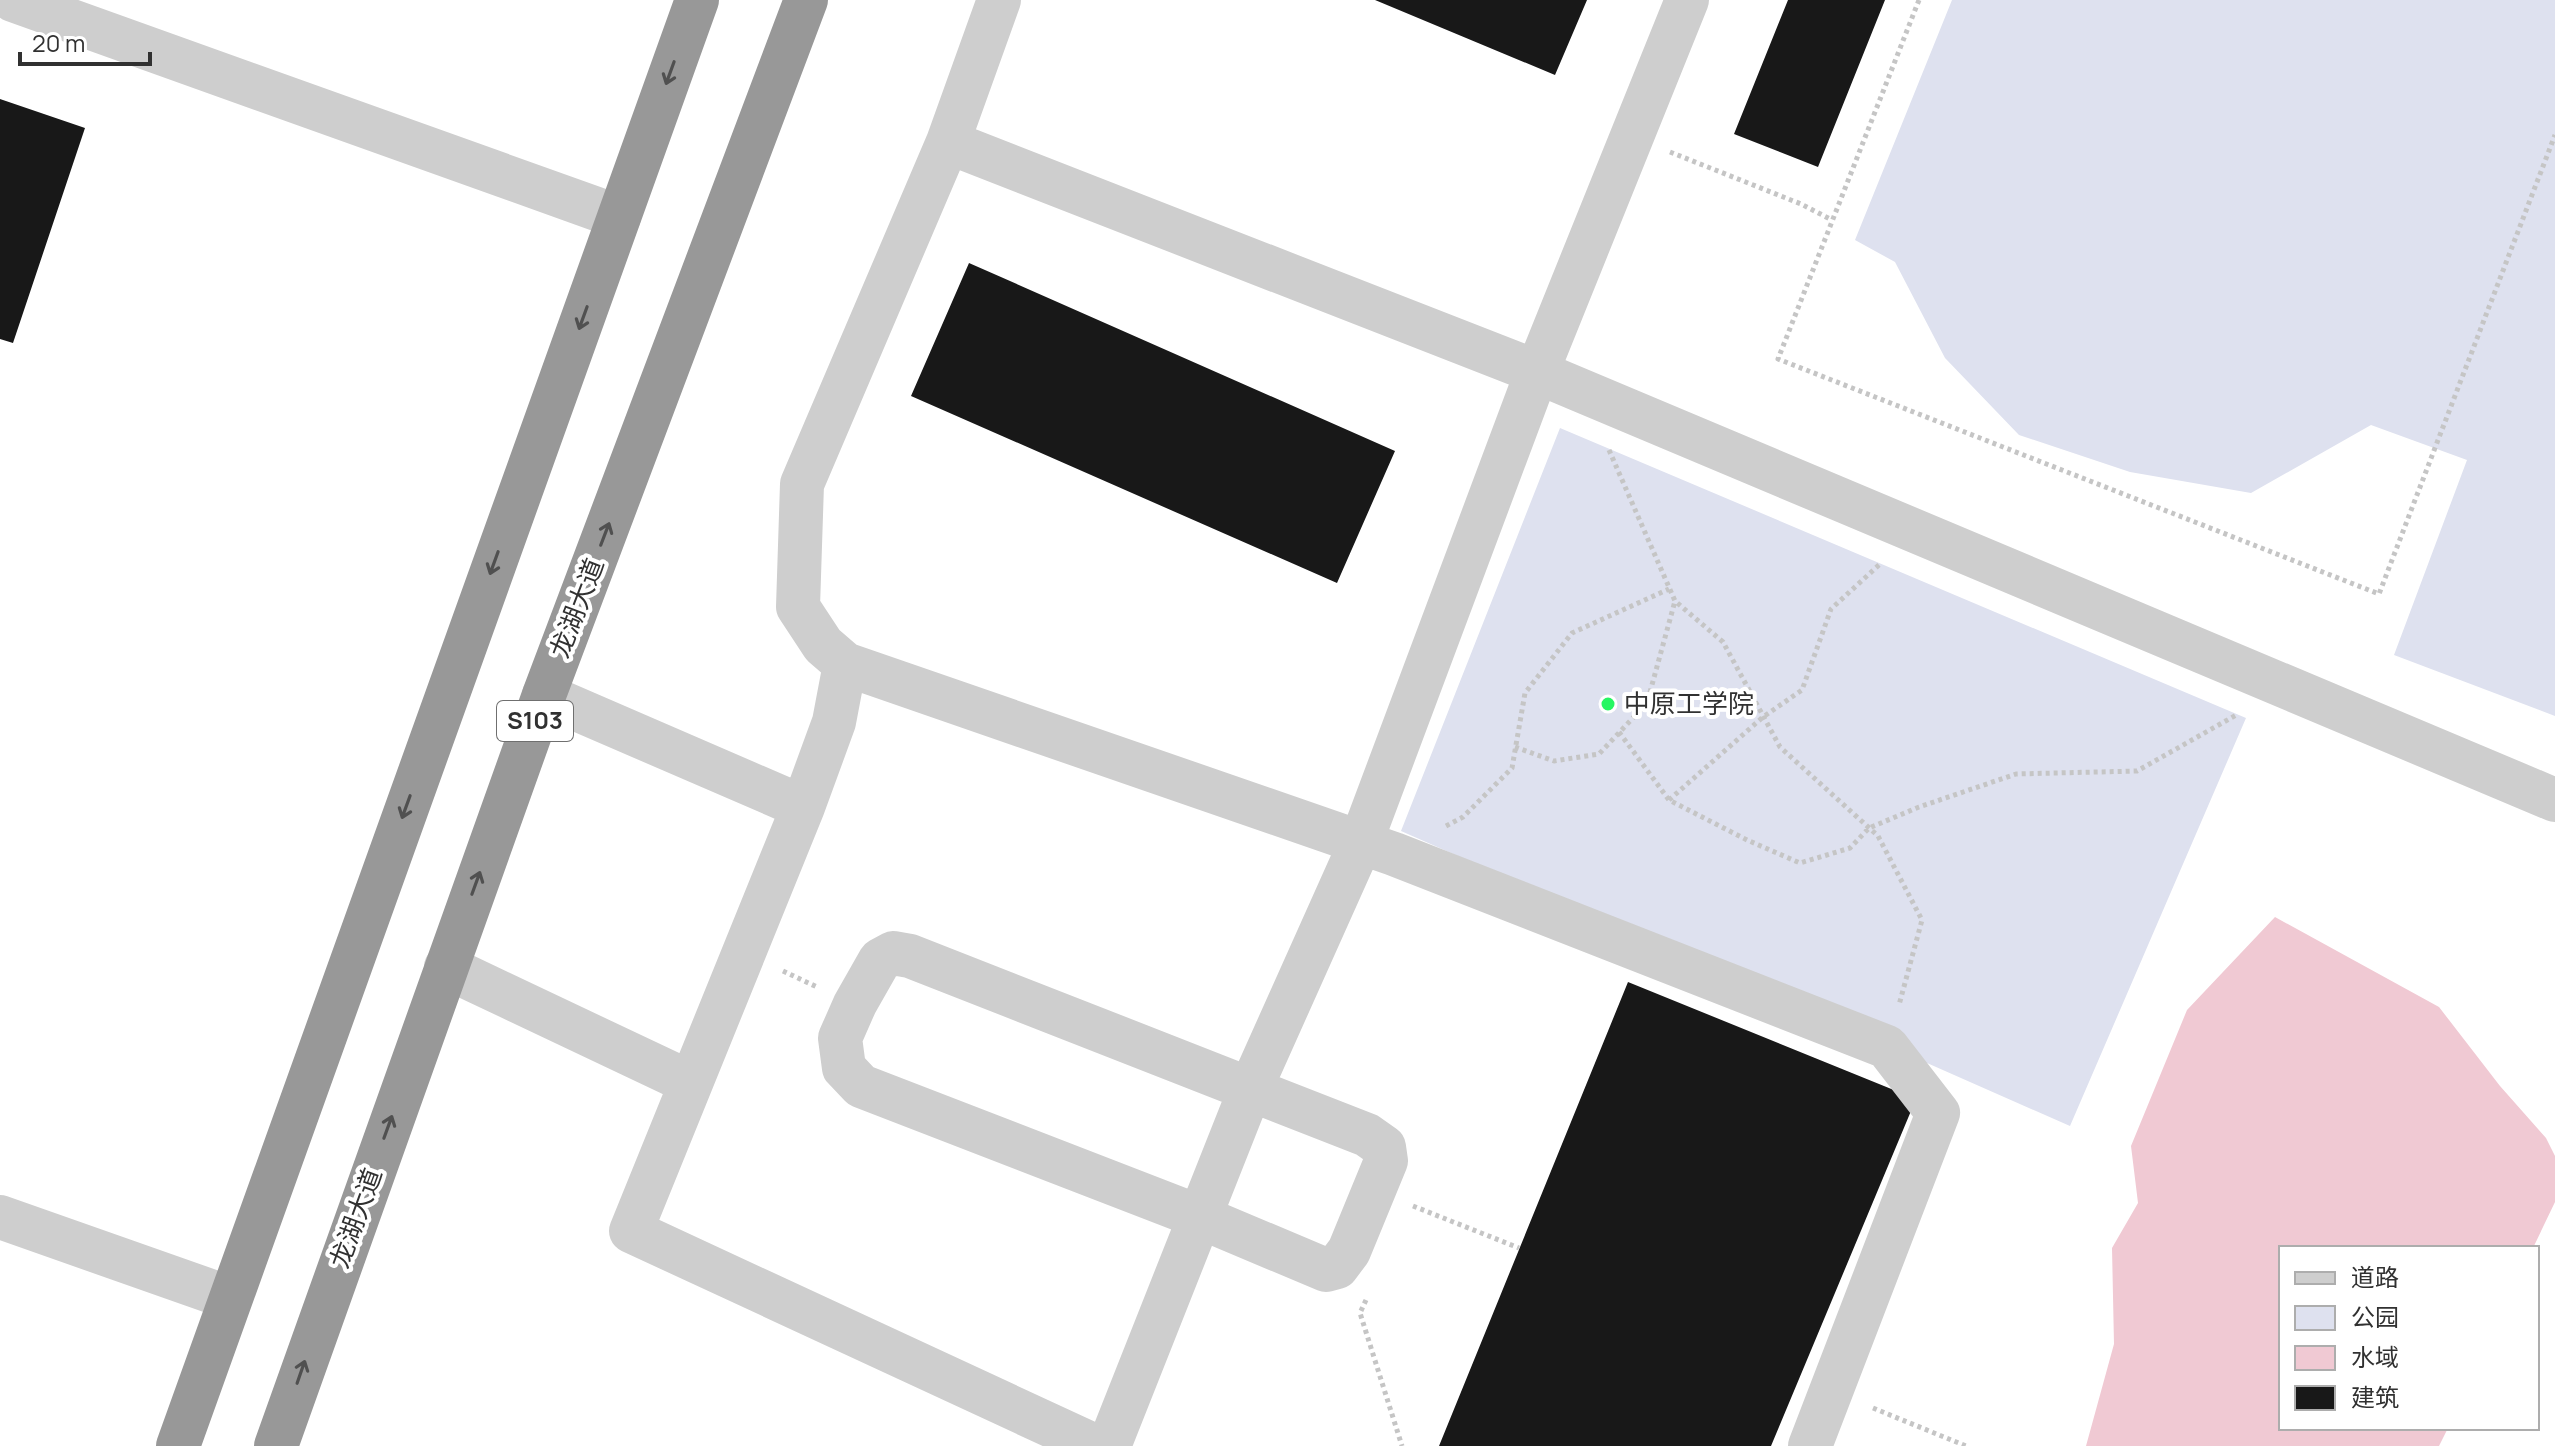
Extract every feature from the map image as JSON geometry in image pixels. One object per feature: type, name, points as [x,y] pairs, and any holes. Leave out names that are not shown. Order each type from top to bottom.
[{"type":"highway","points":[[178,1446],[697,0]]},
{"type":"highway","name":"龙湖大道","points":[[276,1446],[544,695],[806,0]]},
{"type":"street","points":[[13,0],[619,217]]},
{"type":"street","points":[[999,0],[948,142],[802,484],[798,607],[823,645],[845,664],[1378,848],[1887,1047],[1938,1113],[1810,1446]]},
{"type":"street","points":[[1109,1446],[1250,1090],[1378,848],[1537,372],[1687,0]]},
{"type":"street","points":[[948,142],[1537,372],[2555,800]]},
{"type":"street","points":[[845,664],[834,722],[803,807],[631,1231],[1095,1446]]},
{"type":"street","points":[[544,695],[803,807]]},
{"type":"street","points":[[893,953],[910,956],[1367,1135],[1384,1147],[1386,1161],[1349,1251],[1337,1267],[1326,1270],[1200,1217],[861,1086],[844,1068],[840,1038],[855,1004],[880,960],[893,953]]},
{"type":"street","points":[[446,967],[691,1083]]},
{"type":"street","points":[[0,1217],[230,1298]]},
{"type":"path","points":[[1919,0],[1778,359],[2379,594],[2555,135]]},
{"type":"path","points":[[1632,137],[1801,204],[1832,220]]},
{"type":"path","points":[[1583,391],[1675,601],[1723,642],[1780,747],[1878,836],[1922,920],[1887,1047]]},
{"type":"path","points":[[1669,800],[1763,717],[1802,690],[1831,609],[1915,531]]},
{"type":"path","points":[[1378,848],[1463,817],[1512,768],[1525,693],[1572,633],[1669,589]]},
{"type":"path","points":[[1515,747],[1554,761],[1599,754],[1647,703],[1675,601]]},
{"type":"path","points":[[1619,732],[1669,800],[1800,863],[1850,848],[1869,828],[1919,807],[2016,774],[2137,771],[2286,687]]},
{"type":"path","points":[[745,954],[855,1004]]},
{"type":"path","points":[[1375,1192],[1519,1248]]},
{"type":"path","points":[[1831,1391],[1966,1446]]},
{"type":"green space","points":[[1952,0],[2555,0],[2555,716],[2394,655],[2467,460],[2371,425],[2251,493],[2130,472],[2019,435],[1945,358],[1895,262],[1855,240]]},
{"type":"green space","points":[[1560,428],[2246,718],[2070,1126],[1401,831]]},
{"type":"water","points":[[2275,917],[2439,1007],[2500,1086],[2546,1138],[2555,1156],[2555,1202],[2534,1246],[2279,1246],[2279,1430],[2447,1430],[2439,1446],[2086,1446],[2114,1344],[2112,1248],[2138,1203],[2131,1146],[2187,1010]]},
{"type":"building","points":[[1375,0],[1587,0],[1555,75]]},
{"type":"building","points":[[1788,0],[1885,0],[1818,167],[1734,134]]},
{"type":"building","points":[[0,99],[85,128],[13,343],[0,339]]},
{"type":"building","points":[[969,263],[1395,451],[1337,583],[911,396]]},
{"type":"building","points":[[1628,982],[1916,1099],[1771,1446],[1439,1446]]},
{"type":"place","name":"中原工学院","points":[[1608,704]]}]
